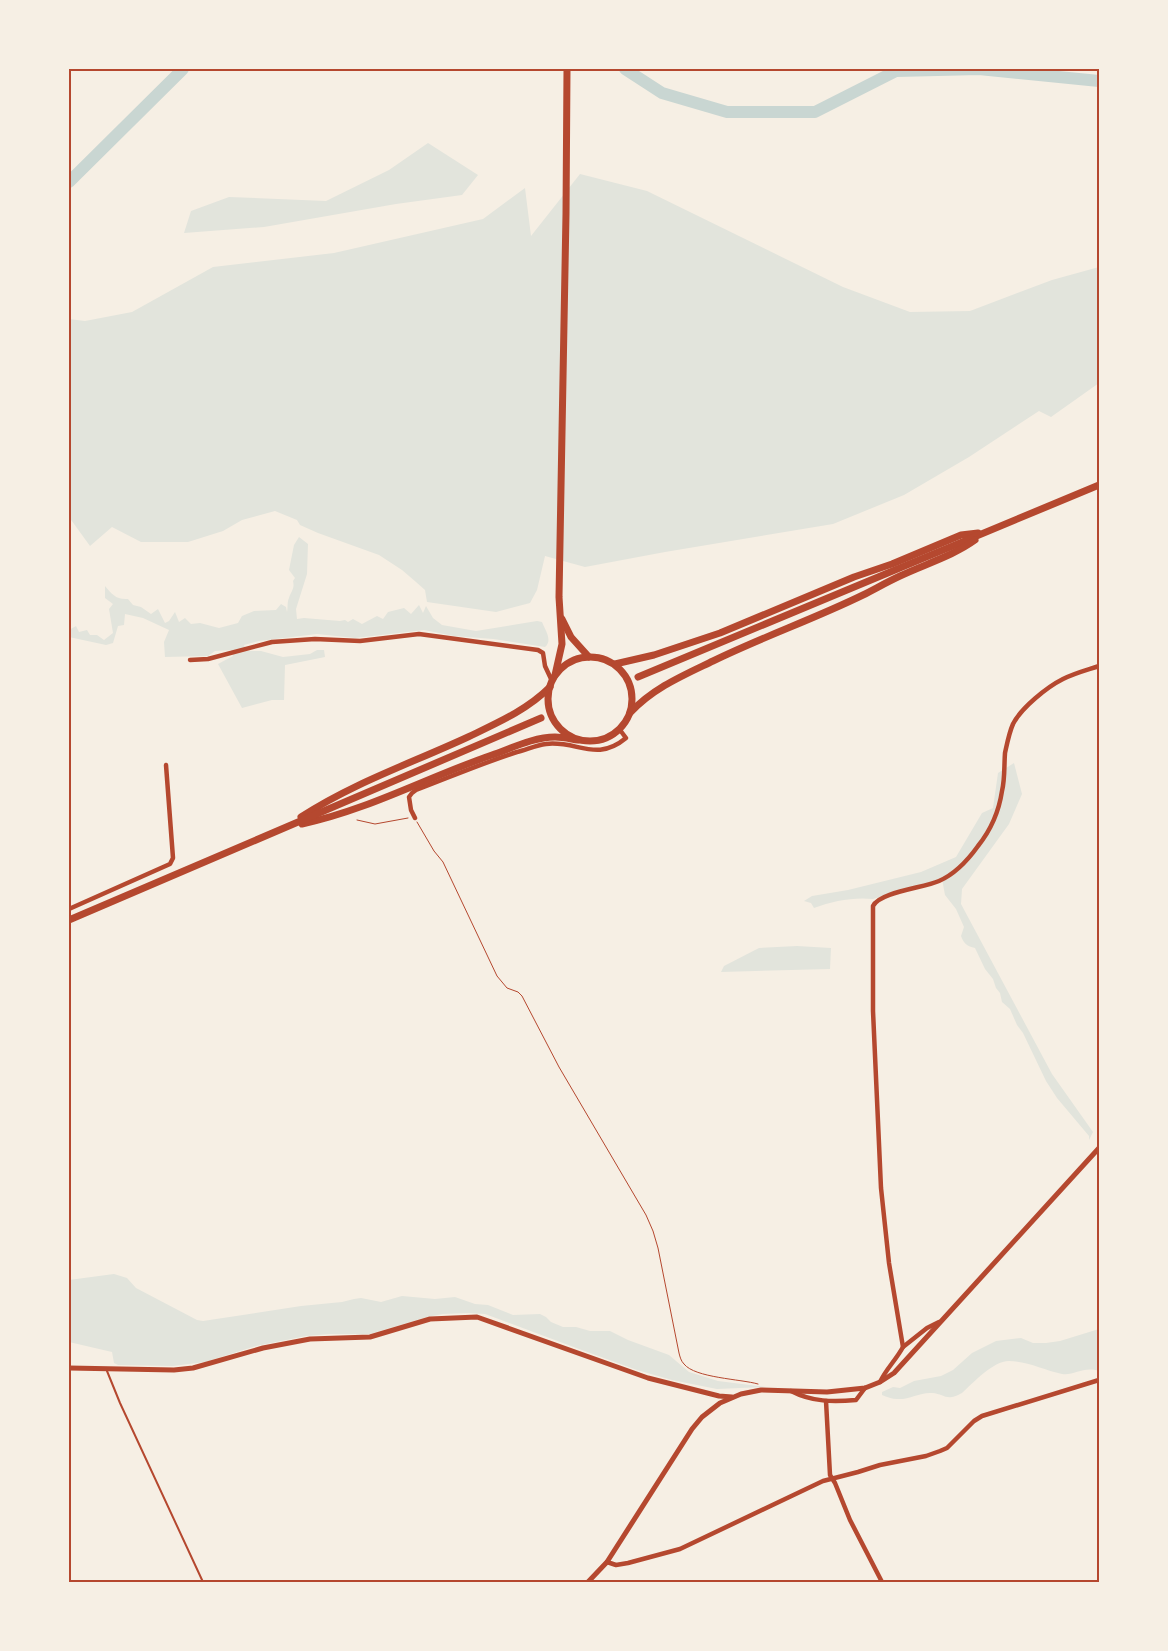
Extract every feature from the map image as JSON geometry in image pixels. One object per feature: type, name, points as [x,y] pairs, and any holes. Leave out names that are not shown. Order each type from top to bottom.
[{"type":"main road","points":[[567,69],[559,597],[562,644],[548,700],[553,719],[566,734],[578,740]]},
{"type":"main road","points":[[638,677],[1099,486]]},
{"type":"main road","points":[[615,664],[654,656],[720,633],[961,535],[988,532]]},
{"type":"main road","points":[[284,828],[330,818],[364,806],[467,763],[517,746],[554,737],[591,742],[604,740],[620,730],[630,713],[645,698],[697,668],[965,548],[988,532]]},
{"type":"main road","points":[[559,614],[568,632],[589,656]]},
{"type":"main road","points":[[284,828],[341,793],[509,717],[536,700],[570,662],[589,656],[605,659],[615,664],[631,686],[633,699],[630,713]]},
{"type":"main road","points":[[69,920],[541,718]]},
{"type":"street","points":[[190,660],[208,659],[272,642],[315,639],[360,641],[419,634],[538,650],[543,653],[545,666],[552,681]]},
{"type":"street","points":[[903,1347],[889,1264],[881,1188],[873,1011],[873,906],[875,902],[884,897],[939,881],[963,864],[979,846],[998,810],[1003,790],[1008,741],[1014,722],[1038,696],[1054,684],[1099,666]]},
{"type":"street","points":[[415,818],[408,797],[416,790],[501,757],[544,744],[564,744],[588,750],[610,747],[626,738],[620,730]]},
{"type":"street","points":[[69,909],[170,864],[173,858],[166,765]]},
{"type":"street","points":[[588,1582],[607,1562],[692,1429],[711,1409],[732,1397],[761,1390],[827,1392],[866,1388],[894,1373],[1099,1148]]},
{"type":"street","points":[[69,1368],[174,1370],[193,1368],[263,1348],[310,1339],[370,1337],[430,1319],[477,1317],[648,1378],[719,1396],[732,1397]]},
{"type":"street","points":[[880,1382],[903,1347],[939,1322]]},
{"type":"street","points":[[607,1562],[616,1565],[628,1563],[680,1549],[823,1481],[880,1465],[933,1454],[947,1448],[974,1421],[982,1416],[1099,1380]]},
{"type":"street","points":[[790,1391],[807,1398],[826,1401],[856,1400],[866,1388]]},
{"type":"street","points":[[826,1401],[830,1475],[850,1520],[882,1582]]},
{"type":"lane","points":[[106,1369],[203,1582]]},
{"type":"path","points":[[357,820],[375,824],[415,818],[443,862],[497,976],[507,988],[518,992],[522,996],[559,1067],[646,1215],[658,1248],[682,1363],[703,1374],[765,1385]]},
{"type":"shaded area","points":[[428,143],[478,175],[462,195],[396,204],[264,227],[184,233],[191,211],[229,197],[326,201],[389,170]]},
{"type":"shaded area","points":[[580,174],[647,191],[843,287],[910,312],[970,311],[1052,280],[1099,267],[1099,383],[1051,417],[1039,411],[969,457],[904,495],[833,524],[585,567],[545,556],[537,590],[530,603],[496,612],[427,602],[425,590],[402,570],[379,555],[318,533],[300,525],[297,520],[275,511],[242,520],[223,531],[188,542],[141,542],[112,527],[90,546],[69,517],[69,319],[85,321],[132,312],[213,267],[334,253],[483,219],[525,188],[531,236]]},
{"type":"shaded area","points":[[299,537],[308,544],[307,574],[296,609],[297,619],[345,620],[348,622],[353,619],[362,624],[377,616],[383,619],[388,612],[404,608],[411,614],[419,605],[423,613],[426,606],[433,618],[442,625],[476,631],[537,621],[542,622],[548,635],[547,644],[545,647],[493,639],[454,636],[424,630],[355,638],[317,634],[259,641],[244,645],[247,651],[261,651],[283,657],[310,654],[317,650],[324,650],[325,657],[285,665],[284,700],[272,700],[242,708],[218,664],[233,656],[231,650],[215,651],[208,656],[165,657],[164,642],[169,630],[143,618],[125,614],[124,625],[118,626],[113,643],[106,645],[69,637],[69,630],[76,626],[79,632],[87,630],[90,635],[97,635],[104,640],[113,633],[109,609],[113,604],[105,598],[105,586],[115,596],[120,599],[128,599],[133,605],[141,607],[151,614],[158,609],[165,623],[169,621],[175,612],[179,622],[185,618],[191,624],[200,623],[219,628],[238,623],[242,616],[254,611],[276,610],[281,604],[286,607],[287,612],[288,600],[295,578],[289,570],[294,545]]},
{"type":"shaded area","points":[[1014,763],[1022,794],[1009,824],[962,889],[961,904],[1052,1074],[1093,1132],[1089,1140],[1089,1136],[1057,1098],[1046,1081],[1023,1033],[1010,1009],[1002,1002],[993,979],[985,969],[975,948],[963,941],[961,936],[964,927],[956,909],[945,895],[942,879],[873,899],[843,900],[814,908],[811,903],[804,901],[812,896],[848,890],[921,872],[956,857],[982,813],[993,808],[998,773]]},
{"type":"shaded area","points":[[797,946],[831,948],[830,969],[721,972],[724,966],[759,948]]},
{"type":"shaded area","points":[[114,1274],[127,1278],[136,1288],[197,1320],[203,1321],[361,1298],[381,1302],[402,1296],[435,1299],[455,1297],[475,1304],[488,1305],[513,1315],[540,1314],[551,1322],[563,1327],[576,1327],[590,1331],[610,1331],[628,1340],[669,1355],[689,1372],[718,1381],[766,1387],[717,1389],[672,1380],[637,1370],[485,1314],[469,1313],[427,1317],[370,1334],[306,1336],[256,1346],[205,1362],[173,1366],[118,1365],[114,1363],[112,1352],[69,1342],[69,1280]]},
{"type":"shaded area","points":[[1099,1329],[1099,1371],[1083,1370],[1071,1374],[1062,1374],[1029,1364],[1009,1361],[990,1368],[957,1396],[946,1397],[928,1393],[897,1399],[882,1395],[882,1392],[893,1387],[900,1388],[914,1381],[941,1376],[953,1370],[972,1353],[996,1341],[1021,1338],[1033,1343],[1046,1343],[1060,1341]]},
{"type":"waterway","points":[[69,182],[183,69]]},
{"type":"waterway","points":[[625,69],[662,93],[727,112],[815,112],[896,71],[979,69],[1099,81]]}]
